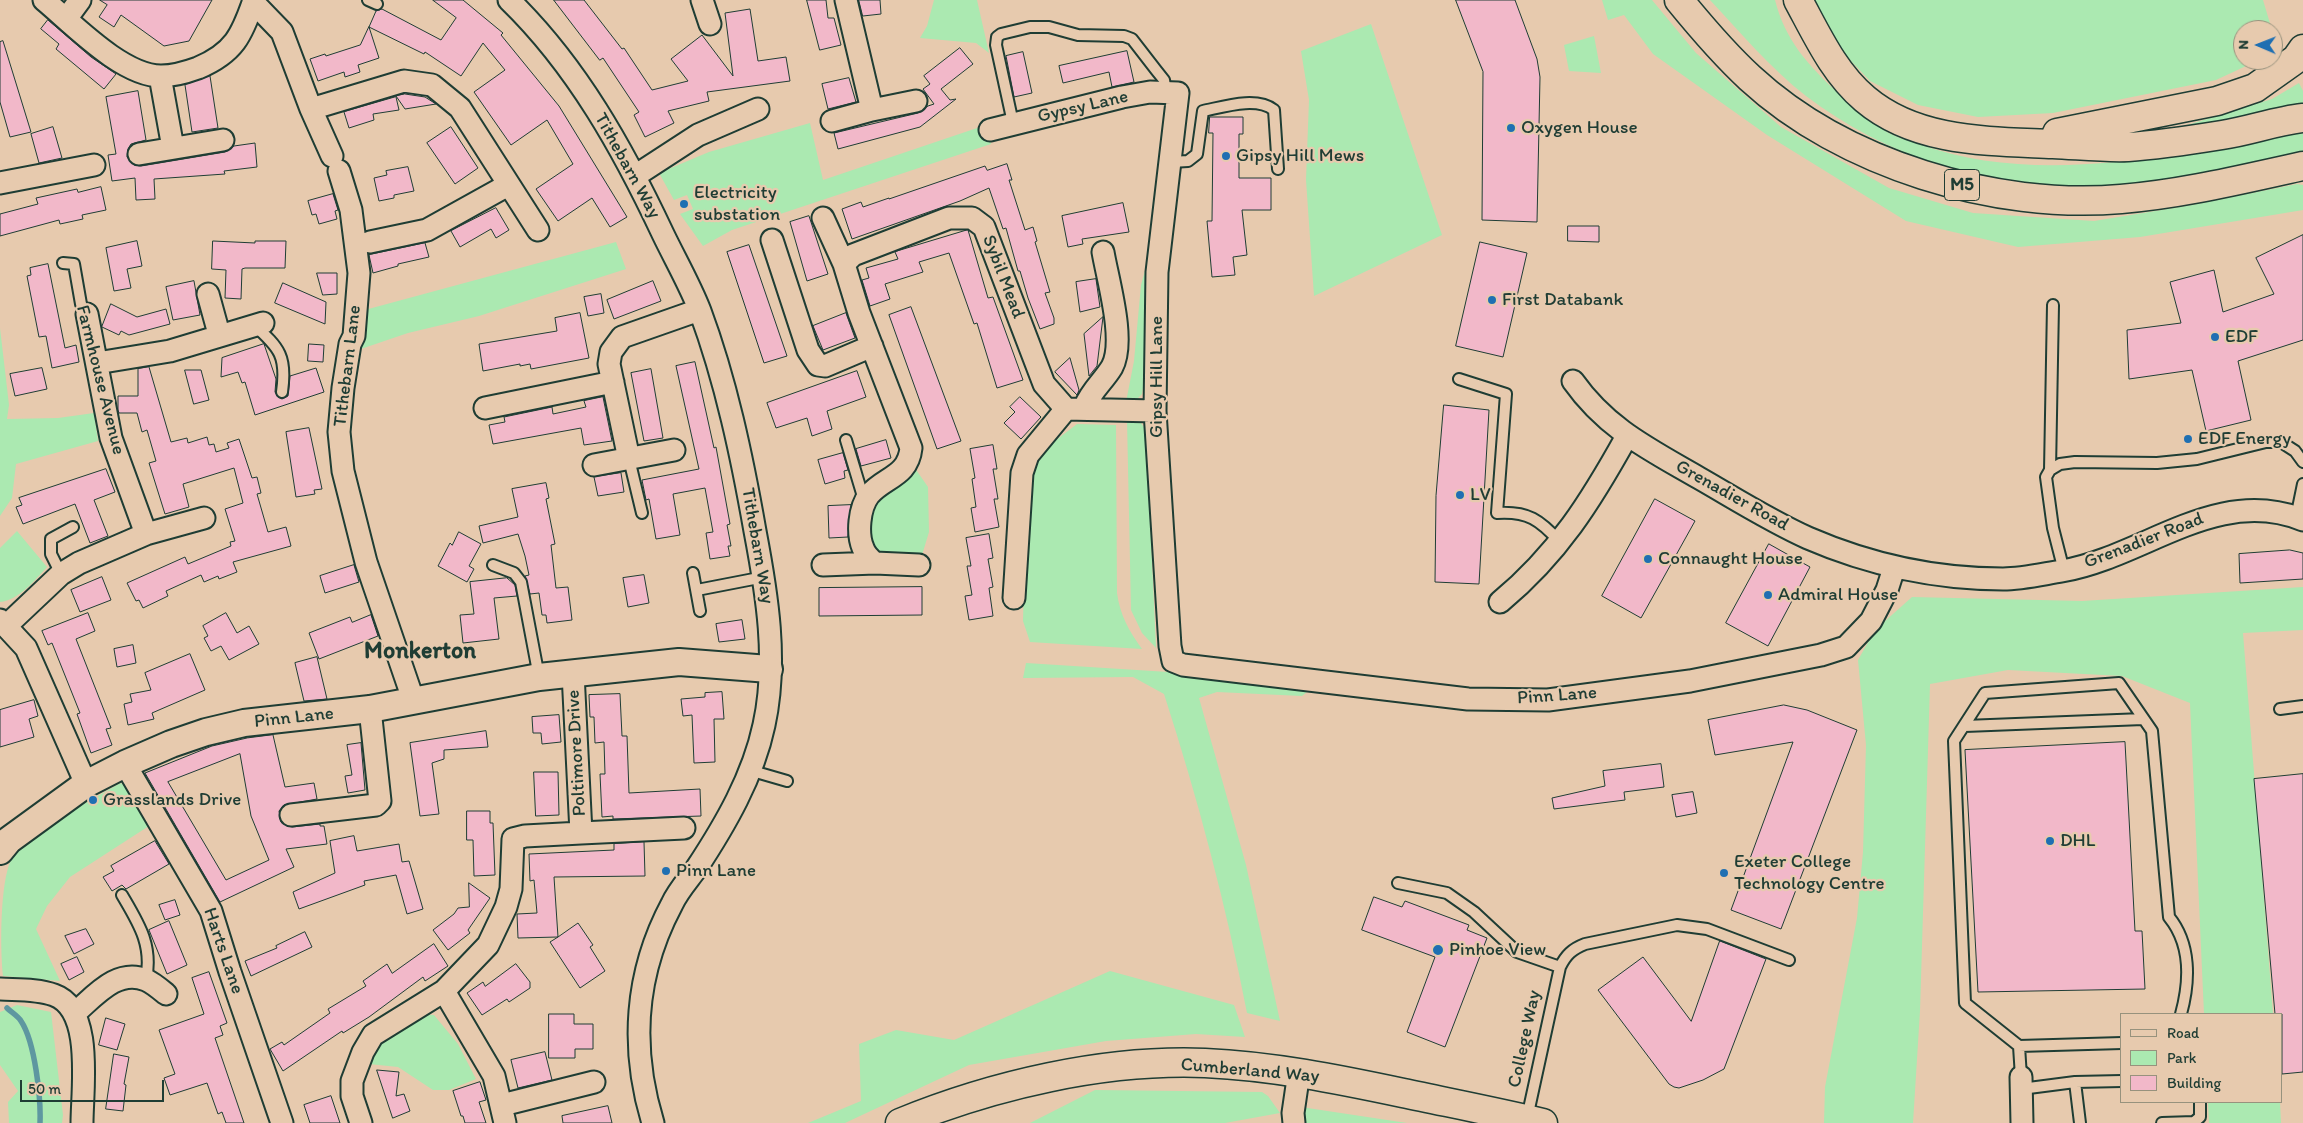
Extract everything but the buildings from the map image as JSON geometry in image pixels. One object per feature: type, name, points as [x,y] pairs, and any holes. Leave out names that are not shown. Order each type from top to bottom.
[{"type":"main road","name":"M5","points":[[1679,0],[1714,43],[1751,79],[1787,108],[1851,146],[1902,168],[1960,185],[2011,196],[2066,201],[2120,199],[2193,190],[2303,166]]},
{"type":"main road","points":[[1798,0],[1828,55],[1846,80],[1879,110],[1921,128],[1964,140],[2128,147],[2223,135],[2303,118]]},
{"type":"main road","points":[[2012,142],[2157,114],[2232,96],[2256,88],[2296,59],[2303,49]]},
{"type":"main road","name":"Cumberland Way","points":[[900,1123],[940,1106],[991,1091],[1078,1073],[1174,1063],[1236,1065],[1299,1072],[1535,1121]]},
{"type":"street","points":[[44,0],[127,66],[160,76],[191,71],[219,58],[232,47],[241,34],[254,1]]},
{"type":"street","points":[[66,19],[80,0]]},
{"type":"street","name":"Tithebarn Way","points":[[509,0],[532,23],[583,90],[635,176],[699,310],[720,372],[736,440],[764,578],[770,624],[769,669],[764,726],[749,770],[728,817],[673,901],[649,957],[639,1005],[638,1036],[640,1068],[653,1123]]},
{"type":"street","points":[[702,0],[710,24]]},
{"type":"street","points":[[846,0],[872,110]]},
{"type":"street","name":"Tithebarn Lane","points":[[254,1],[282,32],[310,109],[336,164],[352,210],[359,273],[354,336],[350,344],[341,406],[339,432],[343,471],[366,562],[414,702]]},
{"type":"street","points":[[160,76],[173,148]]},
{"type":"street","points":[[310,109],[404,81],[432,85],[460,108],[538,230]]},
{"type":"street","name":"Gypsy Lane","points":[[990,130],[1122,97],[1172,92]]},
{"type":"street","name":"Gipsy Hill Lane","points":[[1172,92],[1170,162],[1158,272],[1155,411],[1170,646],[1173,661]]},
{"type":"street","points":[[832,121],[916,101]]},
{"type":"street","points":[[635,176],[698,135],[758,109]]},
{"type":"street","points":[[139,154],[223,140]]},
{"type":"street","points":[[0,183],[94,165]]},
{"type":"street","points":[[370,242],[427,230],[508,185]]},
{"type":"street","points":[[823,218],[844,264],[849,286],[911,448],[910,461],[894,477],[869,495],[861,511],[862,547],[875,563]]},
{"type":"street","name":"Sybil Mead","points":[[844,264],[854,255],[949,218],[972,218],[984,227],[1044,384],[1075,409]]},
{"type":"street","points":[[772,240],[808,350],[818,365],[825,366],[872,346]]},
{"type":"street","points":[[1014,598],[1022,473],[1028,455],[1090,393],[1112,367],[1116,354],[1117,338],[1103,252]]},
{"type":"street","points":[[208,294],[219,334]]},
{"type":"street","points":[[629,458],[609,364],[611,352],[622,337],[699,310]]},
{"type":"street","name":"Farmhouse Avenue","points":[[87,314],[111,438],[146,534]]},
{"type":"street","points":[[97,363],[170,351],[219,334],[259,324]]},
{"type":"street","name":"Grenadier Road","points":[[1573,381],[1587,400],[1627,436],[1808,538],[1894,568],[2004,579],[2064,571],[2116,555],[2190,522],[2217,514],[2254,510],[2300,519]]},
{"type":"street","points":[[484,408],[613,382]]},
{"type":"street","points":[[1075,409],[1155,411]]},
{"type":"street","points":[[1500,602],[1528,579],[1561,543],[1602,482],[1627,436]]},
{"type":"street","points":[[594,465],[674,450]]},
{"type":"street","points":[[86,784],[26,648],[3,622],[61,574],[79,563],[146,534],[204,518]]},
{"type":"street","points":[[824,565],[875,563],[918,565]]},
{"type":"street","name":"Pinn Lane","points":[[1173,661],[1182,665],[1468,699],[1548,700],[1690,681],[1821,655],[1846,647],[1871,621],[1887,590],[1894,568]]},
{"type":"street","name":"Pinn Lane","points":[[0,852],[9,840],[86,784],[170,744],[216,729],[244,723],[370,710],[539,677],[573,673],[679,662],[769,669]]},
{"type":"street","name":"Poltimore Drive","points":[[573,673],[582,833]]},
{"type":"street","points":[[292,815],[376,805],[380,801],[370,710]]},
{"type":"street","name":"Harts Lane","points":[[125,764],[211,911],[282,1123]]},
{"type":"street","name":"Poltimore Drive","points":[[361,1123],[352,1096],[352,1081],[360,1059],[373,1035],[444,991],[480,955],[498,925],[511,889],[513,839],[525,836],[684,828]]},
{"type":"street","points":[[75,1013],[104,987],[114,981],[130,978],[146,980],[166,994]]},
{"type":"street","points":[[0,989],[54,995],[63,1000],[75,1013],[81,1036],[82,1123]]},
{"type":"street","points":[[444,991],[494,1076],[504,1114],[594,1082]]},
{"type":"street","points":[[1294,1123],[1293,1113],[1299,1072]]},
{"type":"street","points":[[2021,1083],[2022,1123]]},
{"type":"lane","points":[[1013,123],[996,45],[997,37],[1001,34],[1030,27],[1048,27],[1078,34],[1132,38],[1172,92]]},
{"type":"lane","points":[[1170,162],[1188,161],[1196,154],[1203,111],[1258,103],[1268,105],[1274,110],[1278,169]]},
{"type":"lane","name":"Farmhouse Avenue","points":[[63,263],[74,264],[81,304],[87,314]]},
{"type":"lane","points":[[2053,305],[2050,470],[2046,477],[2048,499],[2064,571]]},
{"type":"lane","points":[[259,324],[281,353],[285,370],[282,392]]},
{"type":"lane","points":[[1459,379],[1506,394],[1498,513],[1523,513],[1544,525],[1561,543]]},
{"type":"lane","points":[[846,440],[865,503]]},
{"type":"lane","points":[[2050,470],[2060,464],[2075,462],[2157,463],[2197,459],[2266,442],[2281,442],[2295,450],[2303,462]]},
{"type":"lane","points":[[629,458],[642,513]]},
{"type":"lane","points":[[2300,519],[2303,484]]},
{"type":"lane","points":[[61,574],[51,554],[51,538],[73,526]]},
{"type":"lane","points":[[493,565],[514,572],[521,582],[539,677]]},
{"type":"lane","points":[[694,573],[700,611]]},
{"type":"lane","points":[[697,590],[764,578]]},
{"type":"lane","points":[[2120,1043],[2019,1046],[1965,1003],[1954,741],[1985,692],[2119,683],[2152,731],[2169,917],[2181,934],[2186,951],[2186,996],[2181,1013]]},
{"type":"lane","points":[[2280,709],[2303,706]]},
{"type":"lane","points":[[1965,726],[2143,719]]},
{"type":"lane","points":[[749,770],[786,780]]},
{"type":"lane","points":[[1398,883],[1447,893],[1474,912],[1517,952],[1560,966],[1570,952],[1585,944],[1677,925],[1707,929],[1789,960]]},
{"type":"lane","points":[[122,895],[146,942],[149,958],[146,980]]},
{"type":"lane","name":"College Way","points":[[1535,1121],[1560,966]]},
{"type":"lane","points":[[2019,1046],[2021,1083],[2120,1081]]},
{"type":"lane","points":[[2075,1082],[2080,1123]]},
{"type":"lane","points":[[2162,1123],[2194,1122],[2200,1117],[2200,1103]]},
{"type":"green space","points":[[934,0],[977,0],[989,53],[976,43],[920,38],[927,26]]},
{"type":"green space","points":[[1602,0],[1652,0],[1696,53],[1781,127],[1889,188],[1973,213],[2094,221],[2192,205],[2297,184],[2303,185],[2303,210],[2140,237],[2018,247],[1906,221],[1767,135],[1653,54],[1624,15],[1608,20]]},
{"type":"green space","points":[[1710,0],[1775,0],[1791,40],[1807,62],[1826,82],[1860,112],[1892,135],[1965,157],[2012,164],[2110,163],[2159,157],[2303,133],[2303,154],[2167,181],[2103,188],[2057,187],[2012,182],[1968,173],[1925,160],[1883,143],[1843,121],[1806,96],[1780,74]]},
{"type":"green space","points":[[1812,0],[2263,0],[2269,20],[2233,20],[2233,70],[2238,70],[2216,80],[2053,113],[1978,117],[1918,105],[1870,81],[1831,40]]},
{"type":"green space","points":[[1371,24],[1442,235],[1314,296],[1306,180],[1309,100],[1301,51]]},
{"type":"green space","points":[[1594,36],[1601,73],[1569,71],[1564,45]]},
{"type":"green space","points":[[2299,83],[2303,91],[2303,108],[2280,110],[2161,133],[2272,99]]},
{"type":"green space","points":[[810,123],[823,180],[986,125],[991,144],[732,230],[703,246],[680,214],[693,209],[687,195],[674,200],[659,173],[709,152]]},
{"type":"green space","points":[[616,242],[626,269],[479,316],[408,333],[355,351],[361,311]]},
{"type":"green space","points":[[1151,249],[1144,382],[1142,394],[1135,401],[1126,402],[1134,361],[1141,285]]},
{"type":"green space","points":[[0,328],[9,405],[7,419],[58,418],[94,413],[98,441],[16,464],[12,498],[0,516]]},
{"type":"green space","points":[[1127,420],[1141,423],[1146,430],[1156,648],[1142,633],[1131,610]]},
{"type":"green space","points":[[1077,424],[1116,425],[1117,593],[1120,608],[1126,622],[1142,649],[1030,642],[1023,621],[1025,538],[1034,457]]},
{"type":"green space","points":[[910,461],[928,487],[929,532],[919,565],[867,555],[869,495]]},
{"type":"green space","points":[[17,531],[47,567],[20,594],[0,602],[0,548]]},
{"type":"green space","points":[[2303,587],[2303,630],[2243,633],[2273,1013],[2204,1013],[2190,703],[2122,676],[2008,670],[1930,684],[1920,1011],[1913,1123],[1824,1123],[1825,1087],[1857,918],[1863,852],[1866,745],[1858,660],[1875,630],[1912,597],[2082,601]]},
{"type":"green space","points":[[1026,663],[1216,675],[1312,688],[1302,696],[1217,692],[1199,698],[1246,865],[1280,1021],[1247,1013],[1230,932],[1210,852],[1164,694],[1133,677],[1023,678]]},
{"type":"green space","points":[[120,783],[128,786],[152,824],[70,877],[47,906],[36,929],[60,981],[3,976],[1,933],[3,899],[7,870],[11,860],[33,837],[47,827]]},
{"type":"green space","points":[[1110,971],[1234,1005],[1245,1037],[1196,1034],[1106,1041],[969,1065],[845,1123],[808,1123],[861,1101],[859,1044],[896,1030],[954,1040]]},
{"type":"green space","points":[[17,1005],[51,1012],[63,1115],[62,1123],[9,1123],[8,1102],[18,1091],[0,1065],[0,1012]]},
{"type":"green space","points":[[420,1014],[434,1015],[458,1044],[476,1079],[449,1090],[433,1090],[398,1067],[369,1064],[379,1041]]},
{"type":"green space","points":[[1095,1090],[1262,1092],[1268,1096],[1280,1113],[1225,1123],[1030,1123]]},
{"type":"green space","points":[[2208,1103],[2280,1103],[2281,1123],[2209,1123]]},
{"type":"green space","points":[[1301,1107],[1407,1123],[1303,1123]]},
{"type":"waterway","points":[[7,1008],[21,1021],[30,1042],[38,1085],[40,1123]]},
{"type":"place","name":"Oxygen House","points":[[1511,128]]},
{"type":"place","name":"Gipsy Hill Mews","points":[[1226,156]]},
{"type":"place","name":"Electricity substation","points":[[684,204]]},
{"type":"place","name":"First Databank","points":[[1492,300]]},
{"type":"place","name":"EDF","points":[[2215,337]]},
{"type":"place","name":"EDF Energy","points":[[2188,439]]},
{"type":"place","name":"LV","points":[[1460,495]]},
{"type":"place","name":"Connaught House","points":[[1648,559]]},
{"type":"place","name":"Admiral House","points":[[1768,595]]},
{"type":"place","name":"Grasslands Drive","points":[[93,800]]},
{"type":"place","name":"DHL","points":[[2050,841]]},
{"type":"place","name":"Pinn Lane","points":[[666,871]]},
{"type":"place","name":"Exeter College Technology Centre","points":[[1724,873]]},
{"type":"place","name":"Pinhoe View","points":[[1438,950]]},
{"type":"district","name":"Monkerton","points":[[420,652]]}]
